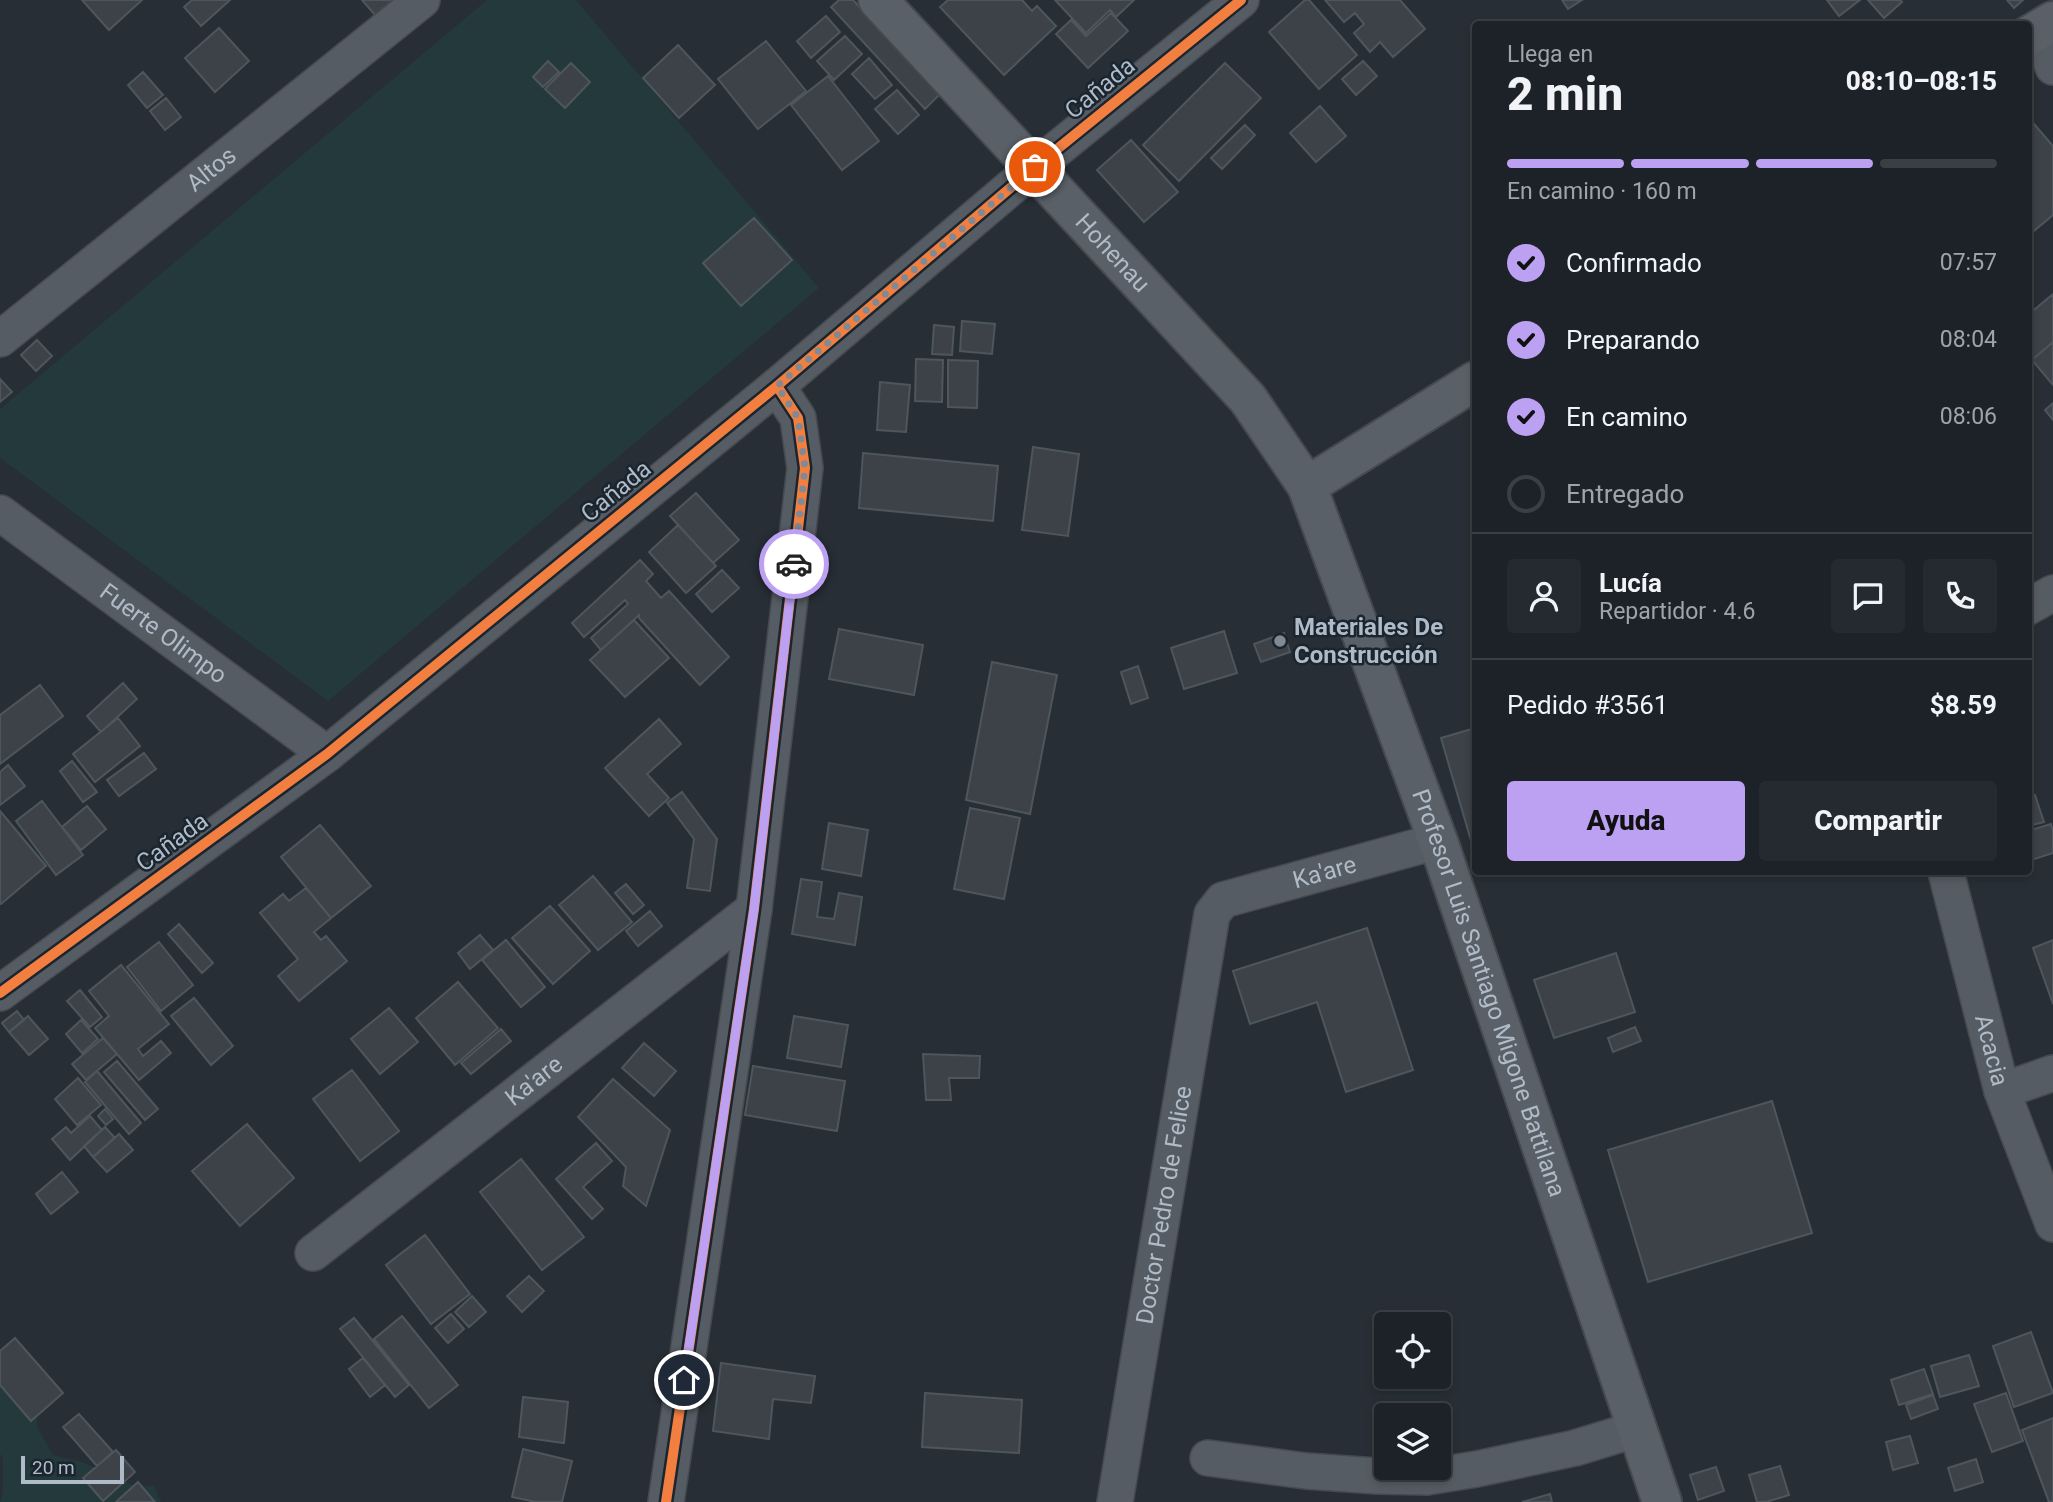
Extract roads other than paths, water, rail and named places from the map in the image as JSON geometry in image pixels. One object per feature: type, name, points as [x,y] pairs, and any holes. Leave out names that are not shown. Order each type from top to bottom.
[{"type":"main road","name":"Hohenau","points":[[877,0],[1248,399],[1307,486]]},
{"type":"main road","points":[[1307,486],[1472,383]]},
{"type":"main road","name":"Profesor Luis Santiago Migone Battilana","points":[[1307,486],[1438,841],[1662,1502]]},
{"type":"street","name":"Altos","points":[[0,339],[422,0]]},
{"type":"street","name":"Cañada","points":[[0,993],[327,754],[777,386],[1035,167],[1241,0]]},
{"type":"street","points":[[2040,29],[2053,67]]},
{"type":"street","points":[[666,1502],[754,909],[805,468],[798,418],[777,386]]},
{"type":"street","name":"Fuerte Olimpo","points":[[0,513],[327,754]]},
{"type":"street","points":[[2032,605],[2053,593]]},
{"type":"street","name":"Ka'are","points":[[1216,908],[1223,900],[1438,841]]},
{"type":"street","name":"Acacia","points":[[1947,875],[2002,1091],[2053,1224]]},
{"type":"street","name":"Doctor Pedro de Felice","points":[[1115,1502],[1211,921],[1216,908]]},
{"type":"street","name":"Ka'are","points":[[313,1253],[754,909]]},
{"type":"street","points":[[2002,1091],[2053,1073]]},
{"type":"street","points":[[1208,1458],[1306,1471],[1427,1477],[1575,1448],[1637,1429]]},
{"type":"place","name":"Materiales De Construcción","points":[[1280,641]]}]
